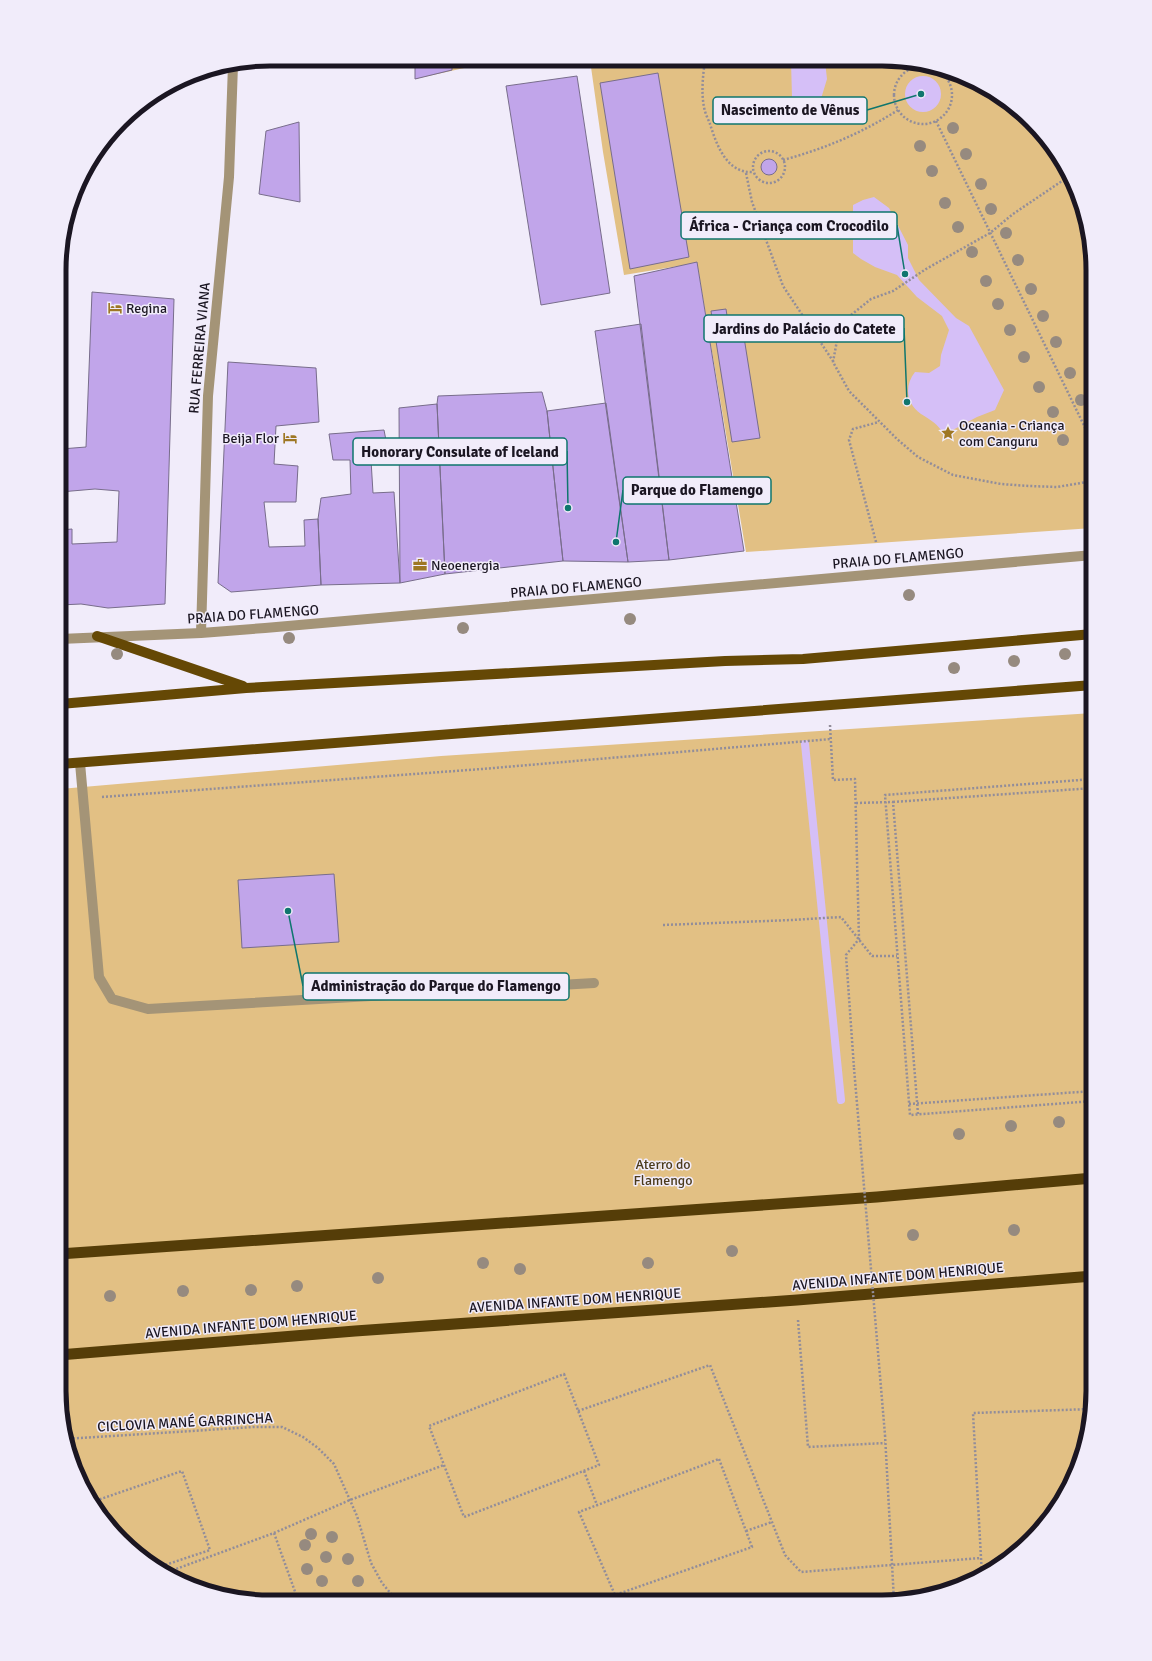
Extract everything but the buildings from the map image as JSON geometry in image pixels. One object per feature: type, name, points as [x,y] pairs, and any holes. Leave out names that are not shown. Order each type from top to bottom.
[{"type":"highway","points":[[66,1254],[869,1198],[1086,1179]]},
{"type":"highway","name":"AVENIDA INFANTE DOM HENRIQUE","points":[[66,1354],[356,1331],[797,1300],[1086,1277]]},
{"type":"main road","points":[[66,703],[246,688],[717,662],[803,659],[1086,635]]},
{"type":"main road","points":[[98,636],[246,688]]},
{"type":"main road","points":[[66,764],[1086,686]]},
{"type":"street","name":"RUA FERREIRA VIANA","points":[[201,633],[208,396],[229,176],[233,70]]},
{"type":"street","name":"PRAIA DO FLAMENGO","points":[[66,639],[98,636],[201,633],[1086,556]]},
{"type":"street","points":[[80,763],[99,977],[112,999],[148,1009],[594,983]]},
{"type":"path","points":[[704,66],[703,77],[704,106],[712,132],[722,155],[733,166],[746,173],[754,172]]},
{"type":"path","points":[[913,69],[901,77],[896,85],[894,101],[898,110],[903,116],[910,121],[919,124],[936,121],[943,116],[952,99],[951,89],[944,76]]},
{"type":"path","points":[[948,81],[954,80]]},
{"type":"path","points":[[783,160],[803,155],[848,138],[898,110]]},
{"type":"path","points":[[936,121],[1086,430]]},
{"type":"path","points":[[770,151],[776,152],[783,160],[785,169],[780,178],[776,181],[765,182],[757,177],[754,172],[754,162],[760,153],[770,151]]},
{"type":"path","points":[[746,173],[752,202],[783,286],[833,362],[849,391],[879,422],[918,457],[953,475],[1001,484],[1029,486],[1057,487],[1086,482]]},
{"type":"path","points":[[833,362],[838,335],[846,319],[871,299],[893,291],[926,269],[990,233],[1013,214],[1065,179]]},
{"type":"path","points":[[876,542],[849,440],[853,429],[879,422]]},
{"type":"path","points":[[829,706],[833,780],[855,779],[859,939],[846,955],[885,1435],[894,1595]]},
{"type":"path","points":[[83,798],[482,768],[831,739]]},
{"type":"path","points":[[1086,780],[885,795],[910,1115],[1086,1102]]},
{"type":"path","points":[[856,803],[885,803],[1086,788]]},
{"type":"path","points":[[893,802],[918,1114]]},
{"type":"path","points":[[663,925],[792,920],[841,916],[872,956],[897,956]]},
{"type":"path","points":[[909,1104],[1086,1092]]},
{"type":"path","points":[[797,1300],[808,1447],[885,1443]]},
{"type":"path","points":[[578,1410],[710,1365],[785,1554],[801,1572],[981,1558]]},
{"type":"path","points":[[564,1374],[578,1410],[599,1465],[464,1517],[429,1426],[564,1374]]},
{"type":"path","points":[[982,1569],[973,1414],[1085,1408]]},
{"type":"path","name":"CICLOVIA MANÉ GARRINCHA","points":[[72,1439],[254,1427],[282,1427],[303,1437],[318,1448],[334,1464],[357,1516],[371,1563],[382,1583],[392,1595]]},
{"type":"path","points":[[719,1459],[746,1531],[752,1547],[615,1595],[578,1512],[719,1459]]},
{"type":"path","points":[[170,1563],[172,1570],[274,1533],[350,1500],[444,1465]]},
{"type":"path","points":[[98,1500],[182,1471],[210,1550],[164,1565]]},
{"type":"path","points":[[584,1471],[597,1505]]},
{"type":"path","points":[[746,1531],[772,1522]]},
{"type":"path","points":[[274,1533],[296,1595]]},
{"type":"green space","points":[[415,66],[473,66],[415,79]]},
{"type":"green space","points":[[591,66],[895,66],[922,70],[948,77],[984,93],[1006,108],[1035,135],[1059,168],[1075,204],[1082,230],[1086,257],[1086,528],[746,552],[697,263],[624,275],[603,152]]},
{"type":"green space","name":"Aterro do Flamengo","points":[[1086,713],[1086,1404],[1079,1444],[1075,1457],[1059,1493],[1035,1526],[1017,1544],[995,1561],[972,1574],[948,1584],[922,1591],[895,1595],[257,1595],[217,1588],[204,1584],[168,1568],[135,1544],[117,1526],[100,1504],[87,1481],[77,1457],[70,1431],[66,1404],[66,788],[441,756]]},
{"type":"shaded area","points":[[791,66],[826,66],[827,79],[817,112],[808,117],[792,97]]},
{"type":"shaded area","points":[[923,76],[936,81],[941,94],[936,107],[923,112],[910,107],[905,94],[910,81]]},
{"type":"shaded area","points":[[874,197],[889,208],[908,245],[908,258],[919,280],[956,318],[969,326],[1004,390],[995,410],[977,417],[949,432],[941,430],[916,410],[912,405],[908,394],[909,383],[915,372],[929,373],[940,366],[941,355],[949,330],[942,316],[917,297],[897,275],[875,267],[853,253],[853,205]]},
{"type":"waterway","points":[[805,744],[841,1100]]},
{"type":"place","name":"Nascimento de Vênus","points":[[921,94]]},
{"type":"place","name":"África - Criança com Crocodilo","points":[[905,274]]},
{"type":"place","name":"Regina","points":[[115,308]]},
{"type":"place","name":"Jardins do Palácio do Catete","points":[[907,402]]},
{"type":"place","name":"Oceania - Criança com Canguru","points":[[948,433]]},
{"type":"place","name":"Beija Flor","points":[[290,438]]},
{"type":"place","name":"Honorary Consulate of Iceland","points":[[568,508]]},
{"type":"place","name":"Parque do Flamengo","points":[[616,542]]},
{"type":"place","name":"Neoenergia","points":[[420,565]]},
{"type":"place","name":"Administração do Parque do Flamengo","points":[[288,911]]}]
